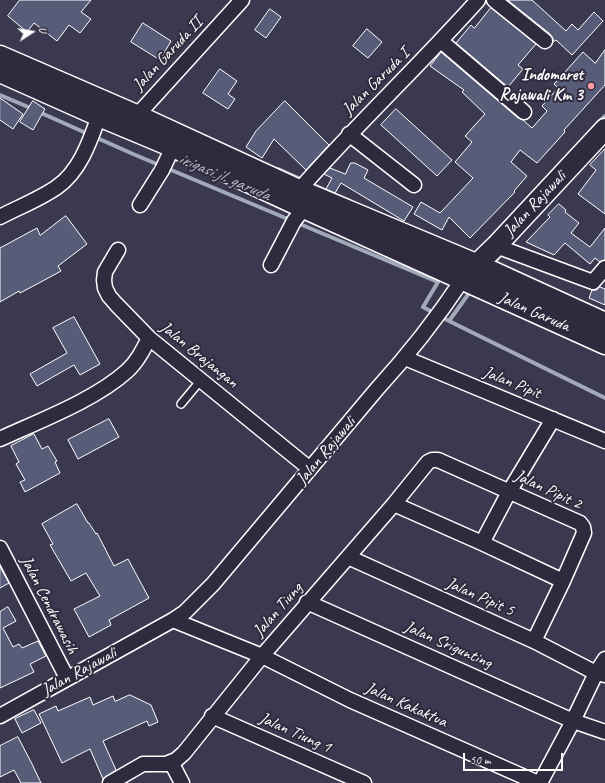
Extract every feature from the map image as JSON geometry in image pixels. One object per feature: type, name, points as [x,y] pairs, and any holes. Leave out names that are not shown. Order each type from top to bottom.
[{"type":"main road","points":[[0,56],[132,121],[297,211]]},
{"type":"main road","points":[[0,72],[99,116],[132,121],[167,160],[297,211]]},
{"type":"main road","name":"Jalan Rajawali","points":[[463,279],[476,264],[496,246],[605,129]]},
{"type":"main road","name":"Jalan Garuda","points":[[297,211],[476,264],[605,323]]},
{"type":"main road","name":"Jalan Garuda","points":[[297,211],[463,279],[605,344]]},
{"type":"street","name":"Jalan Garuda II","points":[[132,121],[242,0]]},
{"type":"street","name":"Jalan Garuda I","points":[[271,264],[297,211],[349,134],[441,42],[478,0]]},
{"type":"street","points":[[494,0],[545,41]]},
{"type":"street","points":[[441,42],[524,112]]},
{"type":"street","points":[[0,217],[45,194],[68,177],[81,158],[91,138],[99,116]]},
{"type":"street","points":[[349,134],[414,185]]},
{"type":"street","points":[[140,205],[167,160]]},
{"type":"street","points":[[496,246],[599,284],[605,268]]},
{"type":"street","name":"Jalan Brajangan","points":[[118,250],[105,272],[104,280],[105,288],[109,296],[116,304],[149,338],[310,469]]},
{"type":"street","name":"Jalan Rajawali","points":[[0,716],[173,620],[189,608],[213,584],[377,389],[405,358],[439,315],[463,279]]},
{"type":"street","points":[[0,439],[83,401],[106,386],[126,371],[142,353],[149,338]]},
{"type":"street","name":"Jalan Pipit","points":[[405,358],[605,441]]},
{"type":"street","points":[[482,543],[509,492],[553,419]]},
{"type":"street","name":"Jalan Pipit 2","points":[[428,462],[438,460],[580,524],[583,527],[584,533],[534,641]]},
{"type":"street","name":"Jalan Tiung","points":[[171,762],[184,753],[212,716],[307,602],[394,504],[428,462]]},
{"type":"street","points":[[394,504],[563,581]]},
{"type":"street","name":"Jalan Cendrawasih","points":[[0,548],[67,678]]},
{"type":"street","name":"Jalan Pipit 5","points":[[348,557],[534,641],[601,674]]},
{"type":"street","name":"Jalan Srigunting","points":[[307,602],[574,721],[605,732]]},
{"type":"street","name":"Jalan Kakaktua","points":[[173,620],[262,656],[350,700],[539,783]]},
{"type":"street","points":[[539,783],[601,674],[605,659]]},
{"type":"street","name":"Jalan Tiung 1","points":[[212,716],[364,783]]},
{"type":"street","points":[[110,783],[143,764],[163,765],[171,762],[182,783]]},
{"type":"lane","points":[[181,404],[201,380]]},
{"type":"building","points":[[20,0],[91,0],[81,12],[91,19],[80,33],[69,25],[57,41],[34,23],[27,32],[8,16]]},
{"type":"building","points":[[508,0],[532,0],[566,31],[572,24],[578,30],[594,12],[603,21],[572,55],[556,40],[553,42],[553,38],[550,34]]},
{"type":"building","points":[[491,8],[536,44],[518,65],[523,69],[508,87],[456,43],[471,25],[474,28]]},
{"type":"building","points":[[270,9],[281,17],[266,38],[255,30]]},
{"type":"building","points":[[143,23],[171,41],[160,60],[131,42]]},
{"type":"building","points":[[367,29],[382,42],[368,58],[353,46]]},
{"type":"building","points":[[605,50],[605,85],[564,130],[565,132],[537,163],[520,150],[511,162],[527,176],[514,191],[515,192],[470,238],[449,217],[442,230],[414,214],[421,202],[440,213],[473,178],[455,162],[472,142],[465,136],[485,114],[462,92],[464,90],[430,66],[441,52],[518,118],[523,120],[532,128],[547,111],[542,106],[558,88],[554,84],[583,52],[595,63]]},
{"type":"building","points":[[220,69],[237,81],[228,94],[235,99],[228,109],[203,93]]},
{"type":"building","points":[[0,98],[23,114],[13,129],[0,120]]},
{"type":"building","points":[[33,101],[45,109],[33,130],[20,122]]},
{"type":"building","points":[[285,101],[329,145],[306,170],[274,139],[262,158],[246,147],[256,131]]},
{"type":"building","points":[[396,109],[452,160],[437,176],[381,125]]},
{"type":"building","points":[[605,149],[605,214],[578,194],[596,170],[590,165]]},
{"type":"building","points":[[351,163],[355,163],[368,170],[364,178],[413,207],[404,221],[341,183],[335,193],[326,189],[332,178],[324,174],[330,168],[345,174]]},
{"type":"building","points":[[559,204],[566,210],[565,212],[579,223],[571,233],[590,247],[605,228],[605,260],[600,262],[595,258],[590,264],[565,243],[554,255],[526,242],[550,217],[548,215]]},
{"type":"building","points":[[66,216],[87,244],[58,266],[61,271],[0,302],[0,248],[37,228],[40,235]]},
{"type":"building","points":[[600,287],[605,289],[605,305],[589,298],[592,290],[596,290]]},
{"type":"building","points":[[74,317],[100,364],[80,375],[74,365],[37,386],[30,374],[67,353],[53,328]]},
{"type":"building","points":[[109,419],[119,437],[78,459],[68,440]]},
{"type":"building","points":[[34,434],[42,449],[48,446],[57,461],[55,462],[60,473],[25,492],[20,482],[25,480],[16,464],[19,462],[11,446]]},
{"type":"building","points":[[77,504],[88,523],[96,534],[97,533],[114,566],[128,559],[149,598],[109,620],[111,625],[89,637],[74,609],[100,596],[86,573],[71,581],[50,545],[53,544],[42,524]]},
{"type":"building","points":[[0,567],[9,583],[0,588]]},
{"type":"building","points":[[8,607],[16,621],[3,628],[13,647],[19,644],[22,648],[38,641],[46,656],[30,664],[34,672],[0,688],[0,612]]},
{"type":"building","points":[[130,695],[151,705],[158,722],[149,726],[147,721],[103,741],[116,770],[103,779],[90,749],[62,763],[39,714],[56,706],[58,711],[90,697],[93,705],[113,696],[115,701]]},
{"type":"building","points":[[34,710],[41,723],[22,733],[15,719]]},
{"type":"building","points":[[18,737],[41,783],[21,783],[14,770],[0,777],[0,746]]},
{"type":"waterway","name":"irigasi jl. garuda","points":[[0,95],[33,109]]},
{"type":"waterway","name":"irigasi jl. garuda","points":[[39,112],[133,154],[438,282],[423,307],[605,398]]},
{"type":"waterway","points":[[597,124],[605,116]]},
{"type":"waterway","points":[[278,169],[350,201]]},
{"type":"waterway","points":[[492,266],[501,254]]},
{"type":"waterway","points":[[449,321],[472,289]]},
{"type":"place","name":"Indomaret Rajawali Km 3","points":[[591,86]]}]
